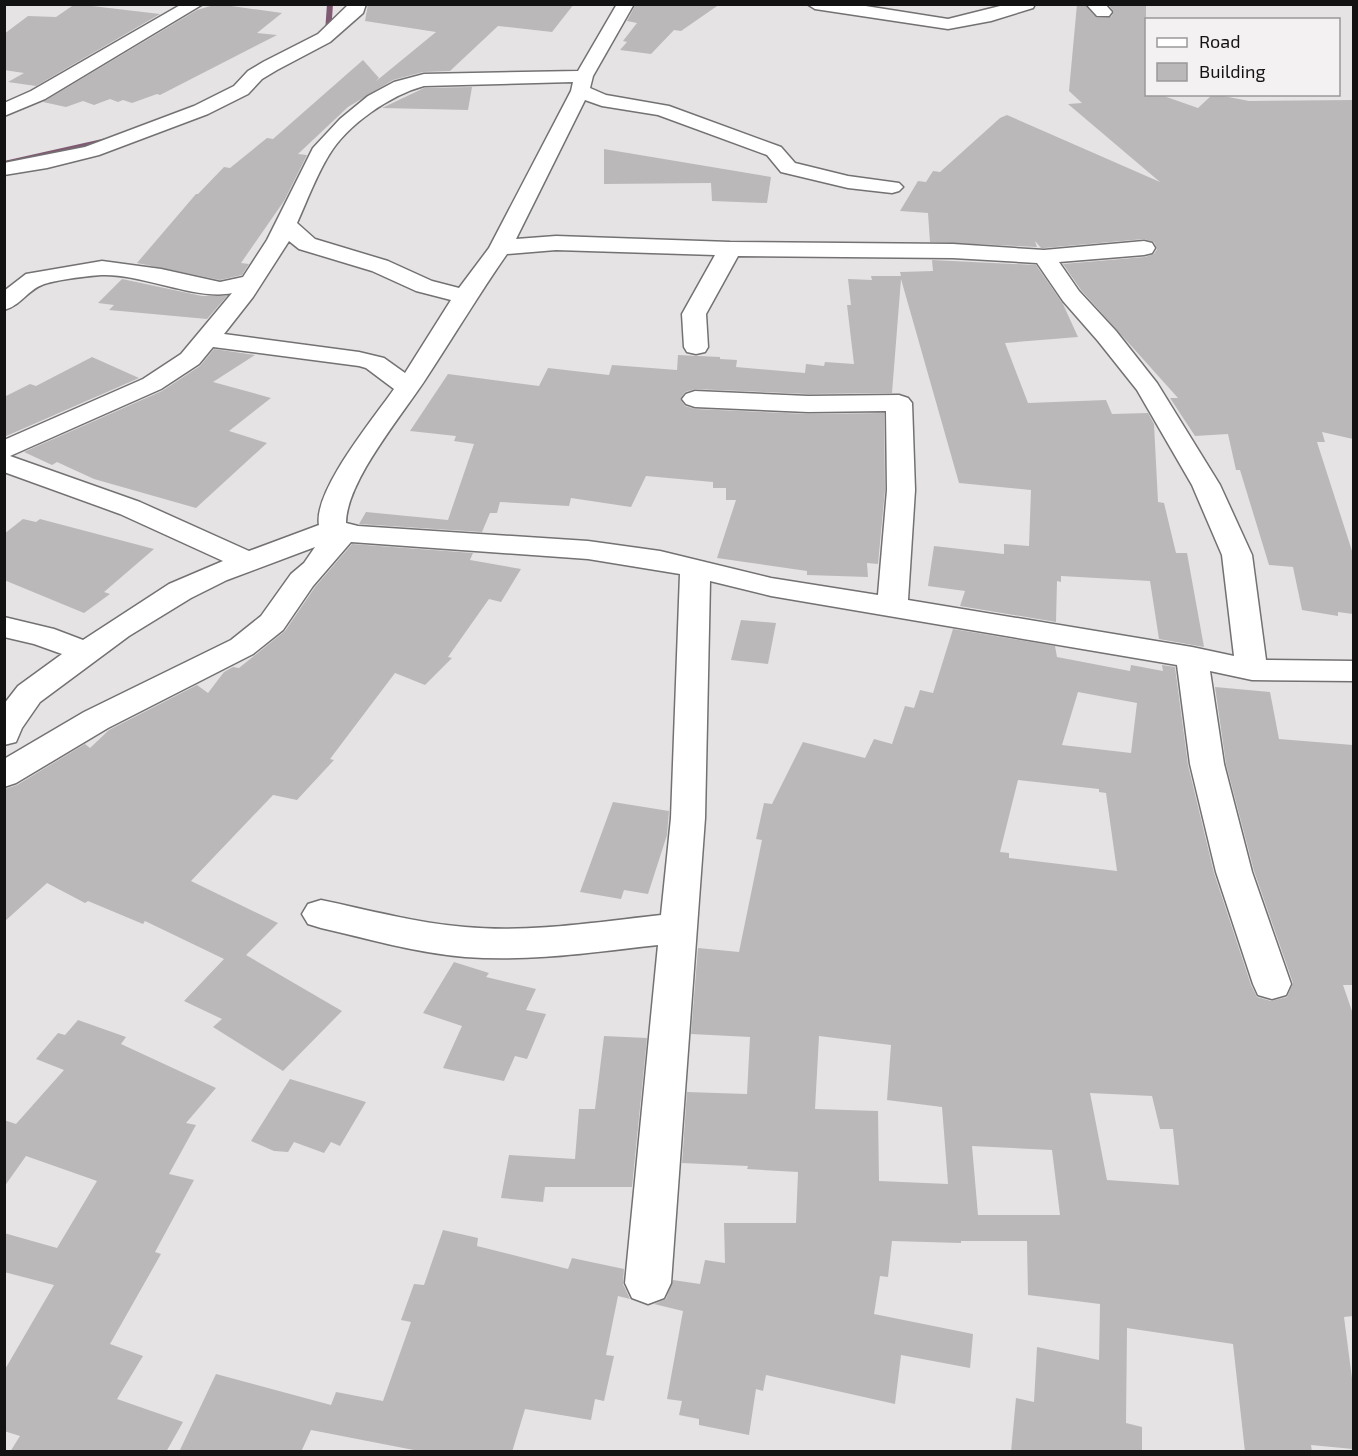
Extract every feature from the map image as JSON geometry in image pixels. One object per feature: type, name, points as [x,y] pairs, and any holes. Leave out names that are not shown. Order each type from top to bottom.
[{"type":"street","points":[[4,110],[38,95],[195,4]]},
{"type":"street","points":[[340,531],[332,524],[332,514],[339,492],[372,436],[408,387],[465,297],[500,249],[582,84],[626,4]]},
{"type":"street","points":[[815,4],[948,24],[985,17],[1027,4]]},
{"type":"street","points":[[4,169],[92,151],[154,129],[230,96],[270,66],[332,32],[357,9],[357,5]]},
{"type":"street","points":[[4,450],[162,378],[190,359],[225,319],[278,240],[320,152],[361,110],[393,89],[424,80],[582,84],[602,100],[662,110],[774,151],[778,153],[783,165],[788,168],[848,182],[892,187]]},
{"type":"street","points":[[285,223],[297,237],[307,244],[380,266],[424,285],[465,297]]},
{"type":"street","points":[[500,249],[528,244],[556,243],[730,249],[953,251],[1044,257],[1144,248]]},
{"type":"street","points":[[696,347],[693,314],[730,249]]},
{"type":"street","points":[[1044,257],[1071,296],[1107,336],[1148,388],[1206,485],[1237,555],[1252,670]]},
{"type":"street","points":[[4,303],[34,279],[102,268],[131,270],[219,289],[250,282]]},
{"type":"street","points":[[208,339],[359,359],[375,363],[408,387]]},
{"type":"street","points":[[695,399],[808,404],[899,403],[901,490],[892,607]]},
{"type":"street","points":[[4,463],[74,485],[134,508],[250,563]]},
{"type":"street","points":[[4,734],[6,726],[29,694],[118,629],[180,591],[217,574],[340,531],[588,550],[660,560],[771,587],[1192,657],[1252,670],[1353,671]]},
{"type":"street","points":[[4,775],[96,720],[242,647],[272,623],[340,531]]},
{"type":"street","points":[[648,1283],[688,818],[694,569]]},
{"type":"street","points":[[4,627],[43,636],[86,652]]},
{"type":"street","points":[[1192,657],[1207,764],[1234,872],[1272,984]]},
{"type":"street","points":[[321,914],[466,942],[519,944],[677,928]]},
{"type":"building","points":[[75,4],[160,14],[36,86],[8,82],[24,73],[4,70],[4,34],[28,16],[56,17]]},
{"type":"building","points":[[217,4],[282,13],[257,33],[277,35],[160,95],[132,103],[110,99],[94,105],[83,101],[66,107],[43,102],[197,10]]},
{"type":"building","points":[[368,4],[574,4],[552,32],[498,26],[450,71],[423,72],[393,80],[348,107],[298,154],[307,155],[284,201],[241,263],[249,264],[242,275],[220,280],[137,263],[196,194],[224,167],[230,168],[267,138],[273,139],[363,60],[379,78],[375,82],[436,32],[365,21]]},
{"type":"building","points":[[636,4],[720,4],[681,31],[674,30],[651,54],[620,50],[627,42],[623,41],[637,23],[627,21]]},
{"type":"building","points":[[1077,4],[1084,4],[1097,18],[1111,17],[1114,12],[1108,4],[1146,4],[1145,96],[1164,96],[1198,108],[1211,96],[1249,101],[1353,100],[1353,439],[1322,432],[1325,442],[1317,442],[1353,554],[1353,614],[1338,612],[1338,616],[1302,610],[1293,567],[1269,565],[1240,470],[1236,470],[1228,434],[1195,436],[1170,398],[1178,398],[1081,290],[1063,264],[1145,257],[1154,254],[1157,249],[1154,242],[1144,239],[1041,248],[1035,241],[1037,247],[930,242],[928,213],[900,211],[918,181],[926,182],[933,171],[940,172],[1000,118],[1007,115],[1160,182],[1068,104],[1082,103],[1069,91]]},
{"type":"building","points":[[472,87],[468,110],[382,108],[424,88]]},
{"type":"building","points":[[604,149],[771,177],[767,203],[712,201],[711,183],[604,184]]},
{"type":"building","points":[[932,260],[1036,265],[1063,304],[1078,337],[1005,343],[1028,403],[1106,400],[1112,414],[1148,413],[1154,424],[1158,502],[1164,503],[1176,553],[1187,553],[1204,647],[1159,639],[1150,581],[1061,576],[1061,582],[1057,581],[1056,622],[960,606],[965,591],[928,586],[934,546],[1004,554],[1004,544],[1029,546],[1031,490],[959,483],[901,279],[892,393],[808,394],[695,389],[685,392],[680,399],[685,406],[695,409],[808,414],[884,413],[885,490],[878,564],[867,563],[868,577],[807,575],[807,571],[717,558],[736,500],[726,500],[726,488],[713,488],[713,482],[646,476],[631,507],[571,498],[569,506],[500,502],[497,513],[490,513],[482,532],[359,524],[366,512],[448,520],[474,444],[454,441],[456,436],[410,431],[448,374],[539,386],[548,368],[609,375],[612,365],[677,370],[678,355],[720,357],[720,359],[737,360],[736,367],[805,373],[806,364],[824,366],[825,362],[854,364],[847,305],[851,305],[848,279],[872,280],[871,276],[901,276],[900,272],[933,271]]},
{"type":"building","points":[[122,279],[202,296],[227,296],[207,319],[109,310],[114,305],[98,303]]},
{"type":"building","points":[[214,349],[255,355],[213,382],[271,398],[229,431],[267,443],[196,508],[94,479],[57,462],[52,465],[24,452],[162,391],[200,366]]},
{"type":"building","points":[[92,357],[139,378],[4,437],[4,397],[30,384],[36,386]]},
{"type":"building","points":[[23,519],[36,522],[40,519],[154,549],[104,592],[110,594],[84,613],[4,580],[4,534]]},
{"type":"building","points":[[352,544],[473,553],[470,560],[521,569],[501,602],[489,599],[448,657],[452,658],[425,685],[395,673],[330,759],[334,760],[297,800],[273,795],[191,881],[278,923],[246,955],[342,1011],[283,1071],[213,1027],[222,1019],[184,1001],[224,959],[145,921],[143,924],[88,901],[85,903],[47,883],[4,922],[5,789],[17,785],[85,744],[90,748],[109,730],[197,685],[208,693],[224,672],[233,667],[239,668],[285,631],[315,587]]},
{"type":"building","points":[[741,620],[776,623],[768,664],[731,660]]},
{"type":"building","points":[[953,629],[1055,646],[1057,657],[1130,671],[1131,665],[1163,671],[1162,665],[1175,667],[1188,765],[1214,873],[1251,985],[1257,997],[1271,1001],[1287,997],[1293,983],[1254,871],[1226,764],[1215,687],[1270,692],[1279,739],[1353,745],[1353,985],[1343,985],[1353,1014],[1353,1316],[1344,1317],[1353,1386],[1353,1449],[1311,1445],[1312,1452],[1245,1452],[1233,1344],[1127,1328],[1126,1423],[1142,1427],[1142,1452],[1011,1452],[1016,1398],[1034,1402],[1037,1347],[1099,1360],[1100,1304],[1028,1295],[1027,1241],[961,1241],[961,1243],[892,1241],[888,1277],[880,1276],[874,1314],[973,1334],[970,1368],[901,1355],[895,1404],[766,1375],[763,1391],[756,1389],[749,1435],[699,1425],[699,1419],[679,1415],[682,1401],[667,1399],[683,1311],[654,1304],[666,1299],[673,1280],[700,1284],[705,1260],[725,1263],[724,1223],[796,1223],[798,1172],[747,1169],[748,1166],[682,1163],[687,1092],[747,1094],[750,1037],[691,1034],[698,948],[739,952],[762,840],[756,839],[764,803],[772,804],[803,742],[865,758],[874,739],[892,744],[905,706],[914,708],[920,690],[933,693]],"holes":[[[1078,692],[1137,703],[1131,753],[1062,745]],[[1018,780],[1099,789],[1099,792],[1106,793],[1117,871],[1009,858],[1009,853],[1000,852]],[[819,1036],[891,1045],[887,1100],[942,1107],[948,1184],[879,1181],[878,1111],[815,1109]],[[1090,1093],[1152,1096],[1160,1129],[1173,1129],[1179,1185],[1107,1180]],[[972,1146],[1052,1150],[1060,1215],[978,1215]]]},
{"type":"building","points":[[613,802],[669,811],[667,835],[648,894],[624,890],[621,899],[580,892]]},
{"type":"building","points":[[454,962],[489,973],[486,977],[536,989],[526,1010],[546,1014],[527,1059],[515,1056],[504,1081],[443,1068],[462,1026],[423,1013]]},
{"type":"building","points":[[78,1020],[126,1037],[121,1044],[216,1088],[186,1123],[196,1125],[169,1174],[194,1180],[155,1252],[161,1254],[110,1344],[143,1356],[117,1399],[183,1422],[166,1452],[10,1452],[20,1436],[4,1431],[4,1371],[54,1285],[4,1272],[4,1233],[57,1248],[97,1181],[26,1156],[4,1187],[4,1120],[16,1124],[64,1070],[36,1059],[58,1033],[65,1035]]},
{"type":"building","points":[[604,1036],[647,1038],[632,1187],[545,1187],[543,1202],[501,1198],[509,1155],[575,1159],[579,1109],[595,1109]]},
{"type":"building","points":[[290,1079],[366,1102],[340,1146],[331,1142],[324,1153],[294,1142],[288,1152],[274,1151],[251,1141]]},
{"type":"building","points":[[443,1230],[478,1238],[477,1246],[568,1269],[572,1258],[624,1269],[623,1284],[630,1299],[618,1296],[606,1355],[614,1356],[604,1401],[595,1399],[591,1420],[525,1409],[512,1452],[424,1452],[311,1430],[301,1452],[179,1452],[216,1374],[331,1405],[336,1392],[383,1401],[411,1322],[401,1320],[414,1284],[424,1285]]},
{"type":"waterway","points":[[324,35],[328,33],[330,4]]},
{"type":"waterway","points":[[4,163],[111,139]]}]
